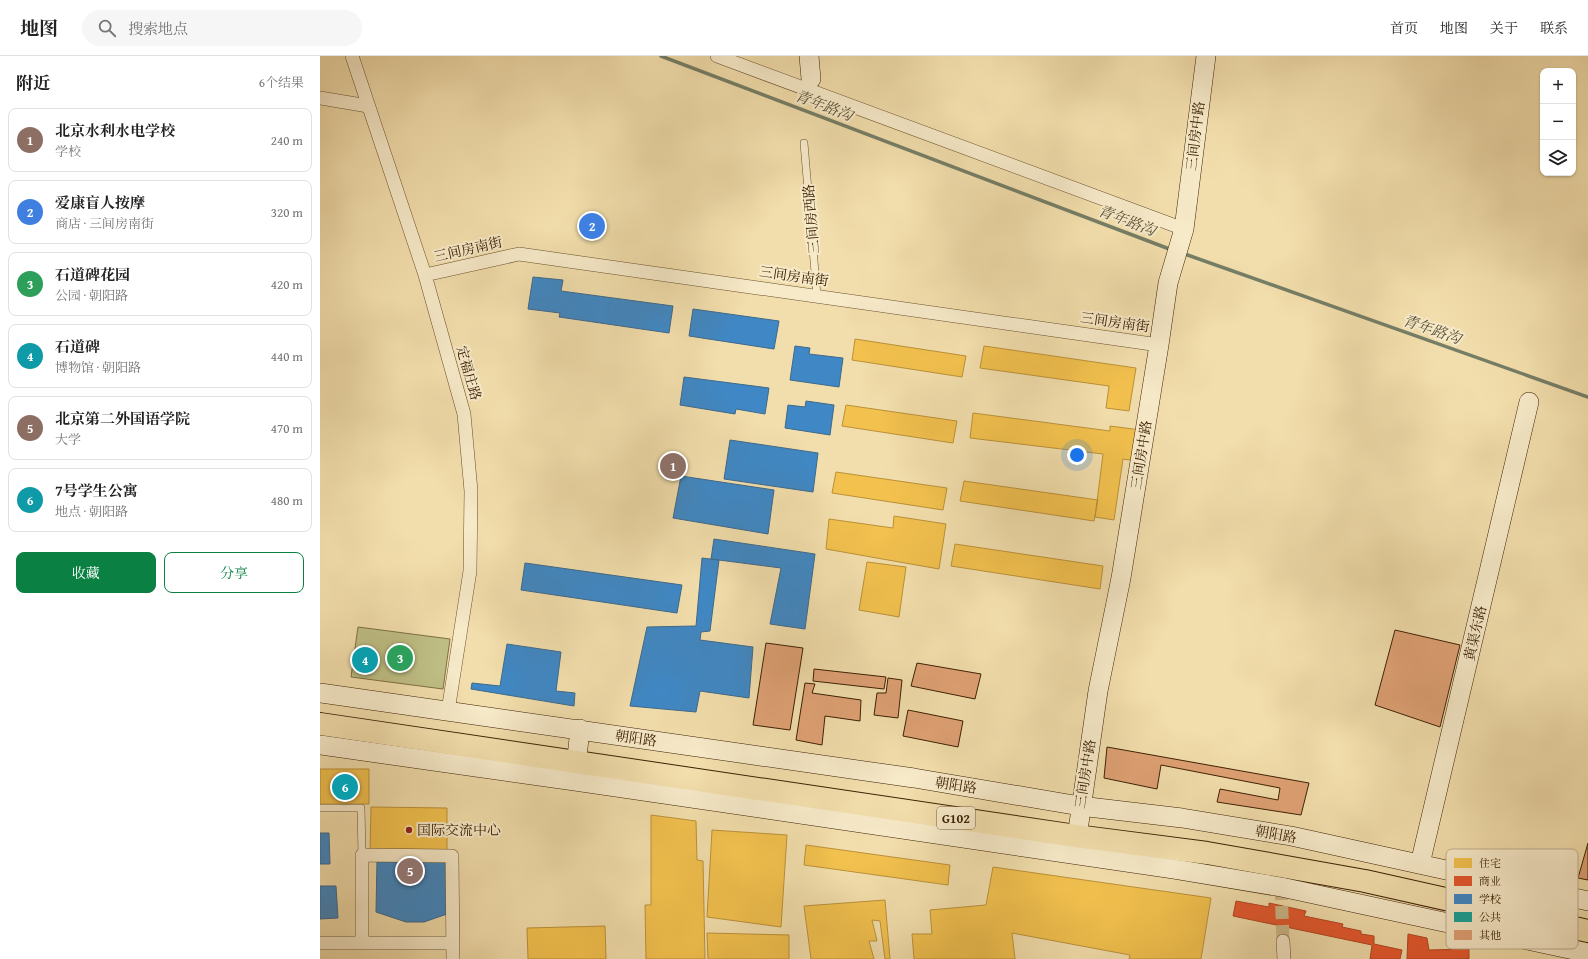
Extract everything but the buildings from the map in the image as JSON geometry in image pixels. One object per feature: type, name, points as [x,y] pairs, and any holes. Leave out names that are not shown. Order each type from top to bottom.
[{"type":"highway","name":"朝阳路","points":[[320,713],[576,765]]},
{"type":"highway","name":"朝阳路","points":[[320,724],[576,765],[1077,830],[1209,841],[1360,868],[1446,887]]},
{"type":"highway","name":"朝阳路","points":[[1077,830],[1358,880],[1446,900]]},
{"type":"highway","name":"朝阳路","points":[[1578,917],[1588,919]]},
{"type":"highway","name":"朝阳路","points":[[1578,929],[1588,931]]},
{"type":"street","name":"定福庄路","points":[[352,56],[425,275],[464,414],[471,491],[470,572],[448,711]]},
{"type":"street","points":[[717,56],[1183,232]]},
{"type":"street","points":[[808,56],[811,79]]},
{"type":"street","name":"三间房中路","points":[[1077,830],[1098,691],[1121,578],[1170,272],[1183,232],[1206,56]]},
{"type":"street","points":[[320,98],[368,106]]},
{"type":"street","name":"三间房南街","points":[[425,275],[519,254],[1159,345]]},
{"type":"street","name":"黄渠东路","points":[[1420,864],[1529,402]]},
{"type":"street","name":"朝阳路","points":[[320,693],[914,778],[1077,830],[1174,869],[1282,887],[1446,922]]},
{"type":"street","points":[[576,765],[580,729]]},
{"type":"street","name":"朝阳路","points":[[320,745],[576,765]]},
{"type":"street","name":"朝阳路","points":[[1077,830],[1182,818],[1275,834],[1446,870]]},
{"type":"street","points":[[362,943],[362,856],[452,856],[453,959]]},
{"type":"street","name":"朝阳路","points":[[1578,899],[1588,901]]},
{"type":"street","points":[[1283,941],[1284,959]]},
{"type":"street","points":[[320,943],[453,943]]},
{"type":"street","name":"朝阳路","points":[[1569,949],[1588,953]]},
{"type":"lane","name":"三间房西路","points":[[804,143],[817,296]]},
{"type":"lane","points":[[320,808],[361,808],[362,856]]},
{"type":"green space","points":[[358,627],[450,639],[443,689],[351,677]]},
{"type":"waterway","name":"青年路沟","points":[[661,56],[1172,250]]},
{"type":"waterway","name":"青年路沟","points":[[1182,253],[1588,397]]},
{"type":"tunnel","points":[[1281,887],[1283,941]]},
{"type":"place","name":"爱康盲人按摩","points":[[592,226]]},
{"type":"place","name":"北京水利水电学校","points":[[673,466]]},
{"type":"place","name":"石道碑花园","points":[[400,658]]},
{"type":"place","name":"石道碑","points":[[365,660]]},
{"type":"place","name":"7号学生公寓","points":[[345,787]]},
{"type":"place","name":"国际交流中心","points":[[409,830]]},
{"type":"place","name":"北京第二外国语学院","points":[[410,871]]}]
